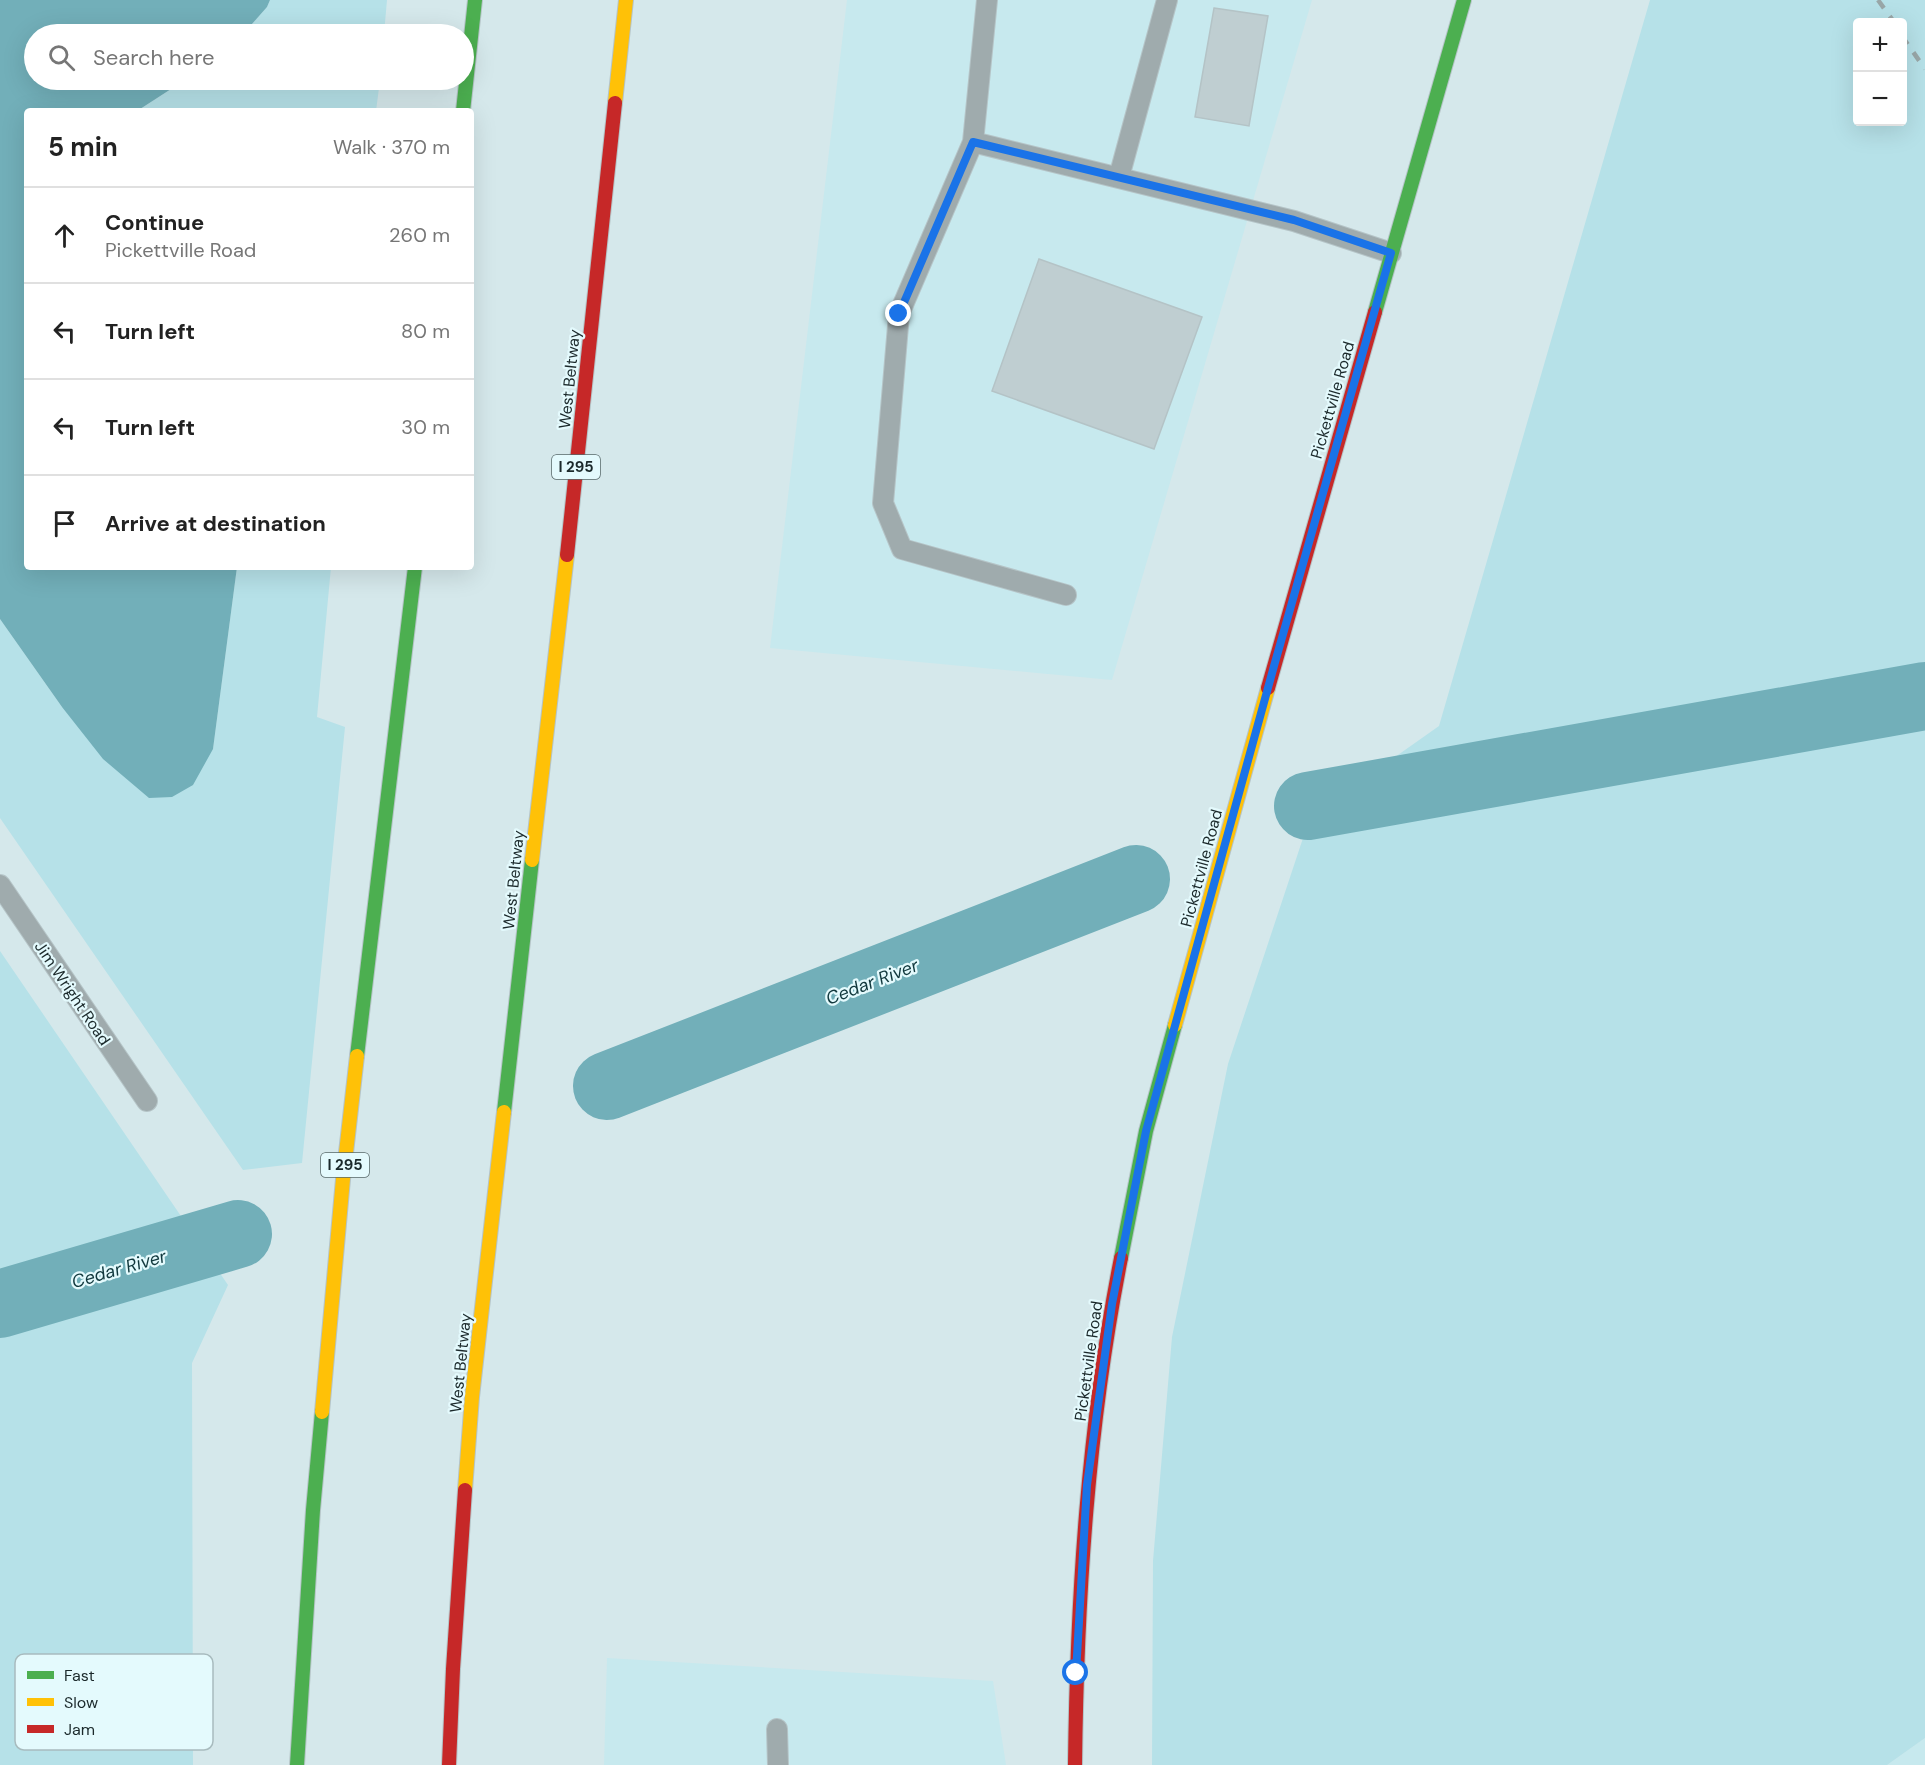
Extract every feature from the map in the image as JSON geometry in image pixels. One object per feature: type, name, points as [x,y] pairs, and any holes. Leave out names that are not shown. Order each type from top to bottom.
[{"type":"main road","points":[[472,24],[475,0]]},
{"type":"main road","name":"West Beltway","points":[[449,1765],[453,1669],[472,1397],[564,579],[626,0]]},
{"type":"main road","name":"Pickettville Road","points":[[1075,1765],[1076,1673],[1087,1485],[1112,1304],[1146,1131],[1274,666],[1464,0]]},
{"type":"main road","points":[[463,108],[465,90]]},
{"type":"main road","name":"I 295","points":[[297,1765],[314,1510],[343,1179],[415,570]]},
{"type":"lane","points":[[987,0],[973,142],[899,314],[883,503],[902,549],[1066,595]]},
{"type":"lane","points":[[1119,177],[1167,0]]},
{"type":"lane","points":[[973,142],[1294,220],[1391,253]]},
{"type":"lane","name":"Jim Wright Road","points":[[0,885],[147,1101]]},
{"type":"lane","points":[[777,1729],[778,1765]]},
{"type":"shaded area","points":[[0,0],[270,0],[267,7],[252,24],[24,24],[24,90],[170,90],[142,108],[24,108],[24,570],[237,570],[213,749],[193,785],[172,797],[149,798],[103,759],[62,707],[0,619]]},
{"type":"shaded area","points":[[270,0],[387,0],[385,24],[252,24],[267,7]]},
{"type":"shaded area","points":[[847,0],[1312,0],[1112,680],[770,648]]},
{"type":"shaded area","points":[[1650,0],[1925,0],[1925,1738],[1887,1765],[1152,1765],[1153,1561],[1172,1337],[1228,1064],[1310,817],[1439,726]]},
{"type":"shaded area","points":[[170,90],[379,90],[376,108],[142,108]]},
{"type":"shaded area","points":[[237,570],[331,570],[317,717],[345,727],[302,1163],[243,1170],[0,818],[0,619],[62,707],[213,749]]},
{"type":"shaded area","points":[[0,951],[228,1285],[192,1363],[193,1654],[15,1654],[15,1750],[193,1750],[193,1765],[0,1765]]},
{"type":"shaded area","points":[[607,1658],[993,1681],[1006,1765],[604,1765]]},
{"type":"shaded area","points":[[1925,1738],[1925,1765],[1887,1765]]},
{"type":"building","points":[[1214,8],[1268,16],[1249,126],[1195,117]]},
{"type":"building","points":[[1039,259],[1202,317],[1154,449],[992,391]]},
{"type":"waterway","points":[[1308,806],[1925,696]]},
{"type":"waterway","name":"Cedar River","points":[[607,1086],[1136,879]]},
{"type":"waterway","name":"Cedar River","points":[[0,1304],[238,1234]]},
{"type":"railway","points":[[1878,0],[1891,18]]},
{"type":"railway","points":[[1907,43],[1925,69]]},
{"type":"traffic: fast","points":[[472,24],[475,0]]},
{"type":"traffic: fast","points":[[1375,312],[1464,0]]},
{"type":"traffic: fast","points":[[463,108],[465,90]]},
{"type":"traffic: fast","points":[[357,1056],[415,570]]},
{"type":"traffic: fast","points":[[504,1112],[532,860]]},
{"type":"traffic: fast","points":[[1121,1258],[1146,1131],[1175,1025]]},
{"type":"traffic: fast","points":[[297,1765],[313,1510],[322,1412]]},
{"type":"traffic: slow","points":[[615,103],[626,0]]},
{"type":"traffic: slow","points":[[532,860],[567,555]]},
{"type":"traffic: slow","points":[[1175,1025],[1268,688]]},
{"type":"traffic: slow","points":[[322,1412],[343,1179],[357,1056]]},
{"type":"traffic: slow","points":[[465,1490],[472,1397],[504,1112]]},
{"type":"traffic: jam","points":[[567,555],[615,103]]},
{"type":"traffic: jam","points":[[1268,688],[1375,312]]},
{"type":"traffic: jam","points":[[1075,1765],[1078,1638],[1086,1510],[1100,1384],[1121,1258]]},
{"type":"traffic: jam","points":[[449,1765],[465,1490]]},
{"type":"route","points":[[899,314],[973,142],[1294,220],[1391,253],[1146,1131],[1112,1304],[1087,1485],[1076,1673]]}]
